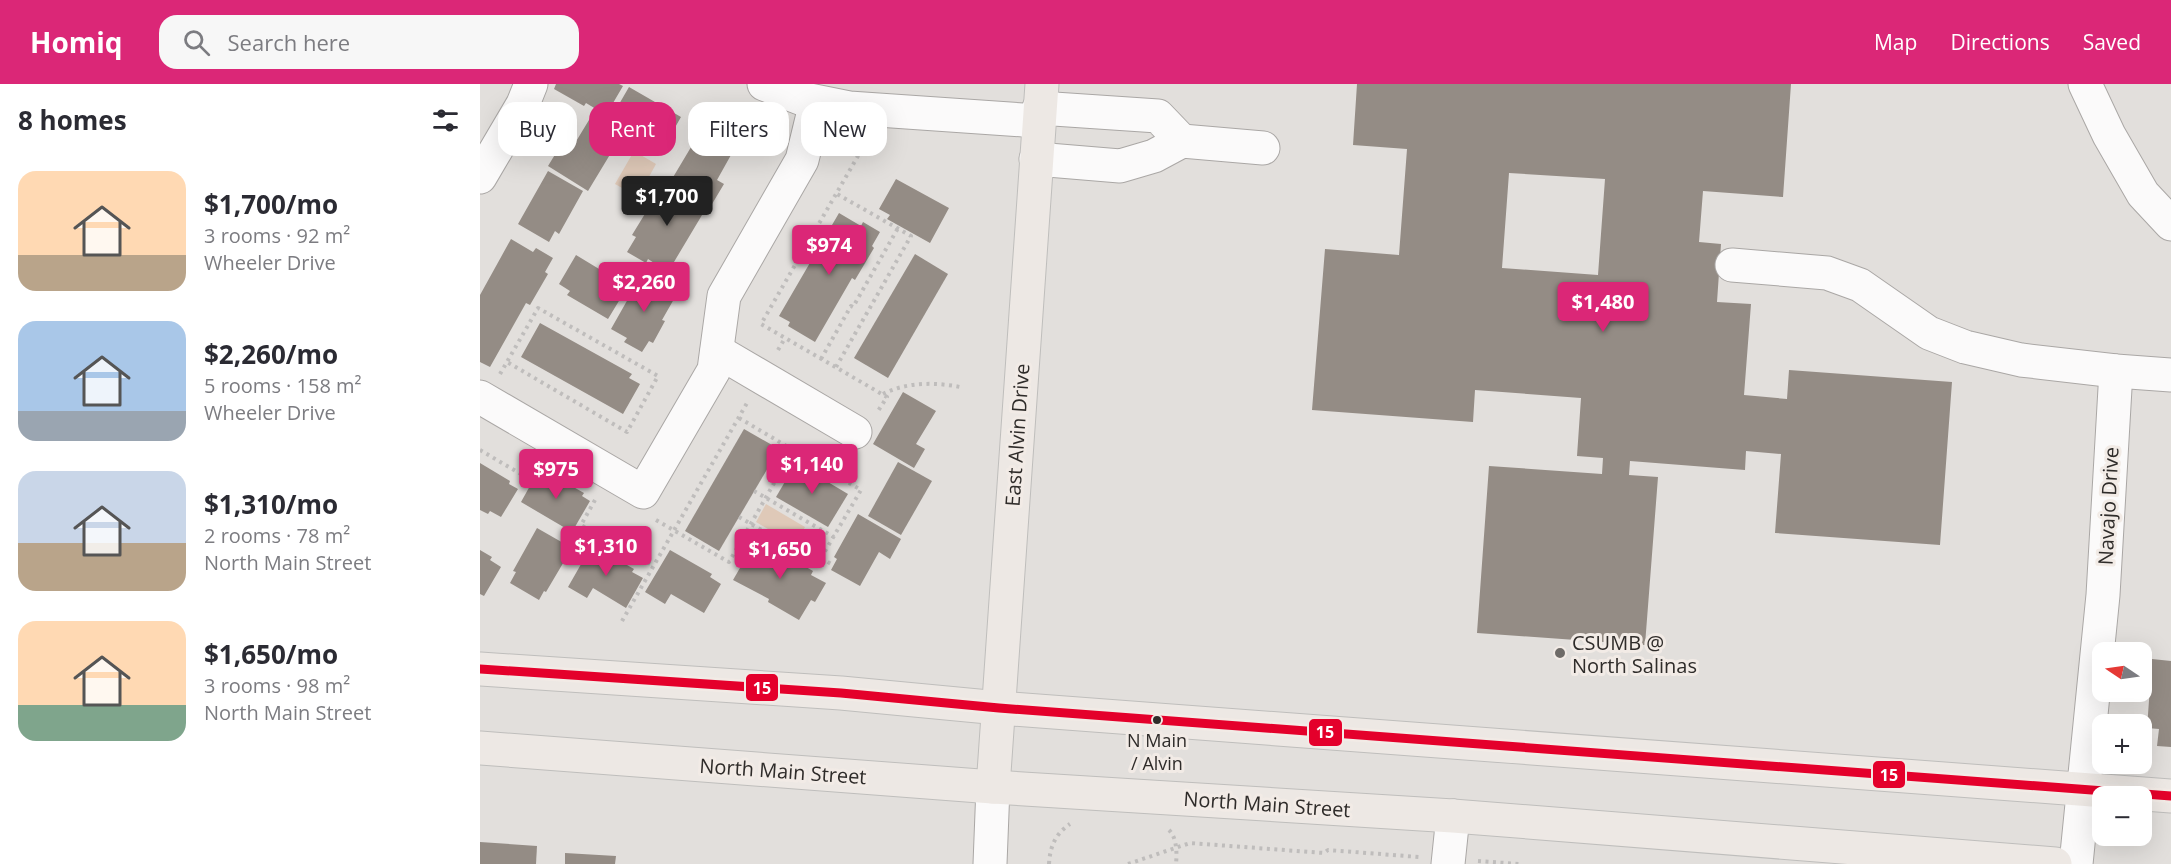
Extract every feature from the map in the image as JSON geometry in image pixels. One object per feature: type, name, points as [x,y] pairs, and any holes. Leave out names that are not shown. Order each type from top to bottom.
[{"type":"main road","name":"East Alvin Drive","points":[[993,787],[1040,105]]},
{"type":"main road","points":[[480,669],[841,693],[999,708],[2171,796]]},
{"type":"main road","name":"North Main Street","points":[[480,748],[993,787],[1452,816],[1920,859],[2055,864]]},
{"type":"street","points":[[480,177],[523,104],[531,84]]},
{"type":"street","points":[[764,84],[816,102]]},
{"type":"street","points":[[2085,84],[2109,135],[2143,194],[2171,225]]},
{"type":"street","points":[[887,111],[1040,105],[1158,116],[1182,141]]},
{"type":"street","points":[[1036,159],[1120,166],[1154,156],[1182,141],[1263,148]]},
{"type":"street","points":[[488,389],[643,492],[714,370],[724,296],[803,156]]},
{"type":"street","points":[[1732,265],[1827,273],[1860,285],[1929,333],[1965,347],[2021,360],[2171,375]]},
{"type":"street","points":[[717,351],[859,434]]},
{"type":"street","name":"Navajo Drive","points":[[2076,864],[2103,595],[2116,371]]},
{"type":"street","points":[[990,864],[993,787]]},
{"type":"street","points":[[1448,861],[1452,816]]},
{"type":"path","points":[[835,474],[859,434],[886,397],[761,324],[858,156]]},
{"type":"path","points":[[836,368],[911,236],[837,194]]},
{"type":"path","points":[[821,358],[898,228]]},
{"type":"path","points":[[488,389],[507,363],[538,308],[658,376],[627,432],[507,363]]},
{"type":"path","points":[[622,621],[785,338]]},
{"type":"path","points":[[882,394],[903,386],[960,387]]},
{"type":"path","points":[[739,418],[861,490],[821,558]]},
{"type":"path","points":[[480,450],[531,480],[544,459]]},
{"type":"path","points":[[650,516],[729,562],[793,450]]},
{"type":"path","points":[[754,491],[834,537]]},
{"type":"path","points":[[600,492],[581,525],[654,567]]},
{"type":"path","points":[[739,517],[796,550],[799,545],[833,565]]},
{"type":"path","points":[[1049,864],[1050,852],[1057,835],[1069,825],[1077,822]]},
{"type":"path","points":[[1166,828],[1173,834],[1176,864]]},
{"type":"path","points":[[1128,864],[1190,843],[1324,853],[1328,850],[1448,861],[1519,864]]},
{"type":"shaded area","points":[[631,156],[642,156],[656,164],[638,197],[615,184]]},
{"type":"shaded area","points":[[766,504],[805,527],[795,545],[756,522]]},
{"type":"building","points":[[556,84],[619,84],[623,86],[614,102],[589,102],[589,105],[586,103],[584,106],[554,89]]},
{"type":"building","points":[[1357,84],[1791,84],[1783,197],[1703,191],[1699,242],[1721,244],[1717,302],[1751,304],[1744,395],[1787,399],[1789,370],[1952,382],[1940,545],[1775,533],[1781,454],[1746,451],[1745,470],[1630,461],[1629,475],[1658,477],[1645,645],[1477,633],[1489,466],[1602,474],[1603,458],[1577,456],[1581,398],[1475,390],[1473,422],[1312,410],[1325,249],[1399,255],[1407,149],[1353,145]],"holes":[[[1509,173],[1605,179],[1598,275],[1502,268]]]},
{"type":"building","points":[[629,87],[655,102],[620,102]]},
{"type":"building","points":[[676,114],[681,117],[676,126]]},
{"type":"building","points":[[589,120],[589,156],[609,156],[588,191],[548,166],[554,156],[577,156],[577,140]]},
{"type":"building","points":[[688,152],[688,156],[730,156],[717,180],[724,184],[712,204],[672,179]]},
{"type":"building","points":[[548,171],[583,191],[559,234],[555,231],[549,242],[518,224]]},
{"type":"building","points":[[896,179],[949,208],[930,243],[887,219],[890,215],[879,209]]},
{"type":"building","points":[[669,181],[708,205],[668,272],[648,259],[646,263],[627,252],[636,237],[632,235],[651,204],[654,206]]},
{"type":"building","points":[[839,213],[861,226],[863,222],[880,232],[872,246],[874,248],[855,280],[852,278],[815,342],[788,326],[790,322],[779,316]]},
{"type":"building","points":[[511,239],[533,252],[536,248],[553,258],[545,272],[548,274],[530,305],[526,303],[490,367],[480,362],[480,295]]},
{"type":"building","points":[[915,254],[948,274],[888,378],[854,358]]},
{"type":"building","points":[[576,255],[609,275],[615,264],[634,276],[608,319],[567,295],[570,291],[559,284]]},
{"type":"building","points":[[641,276],[657,286],[660,281],[678,292],[662,320],[665,321],[653,343],[649,341],[642,352],[624,342],[627,338],[611,329]]},
{"type":"building","points":[[540,323],[632,374],[629,378],[640,384],[623,414],[521,357]]},
{"type":"building","points":[[903,392],[936,411],[916,444],[925,449],[914,468],[873,444]]},
{"type":"building","points":[[744,429],[779,449],[719,551],[685,531]]},
{"type":"building","points":[[898,462],[932,481],[901,535],[868,516]]},
{"type":"building","points":[[480,463],[510,481],[509,484],[518,489],[501,517],[490,511],[488,514],[480,510]]},
{"type":"building","points":[[796,463],[848,494],[828,527],[776,497]]},
{"type":"building","points":[[540,468],[584,493],[582,496],[590,501],[572,532],[521,502]]},
{"type":"building","points":[[858,514],[901,539],[890,559],[879,552],[860,586],[831,570],[837,559],[834,557]]},
{"type":"building","points":[[537,528],[572,548],[539,600],[510,583],[516,572],[513,571]]},
{"type":"building","points":[[755,542],[780,556],[782,553],[813,571],[811,575],[826,583],[815,602],[811,600],[799,620],[768,602],[769,599],[733,580]]},
{"type":"building","points":[[592,545],[634,569],[632,572],[643,578],[626,608],[593,588],[587,598],[568,587]]},
{"type":"building","points":[[480,550],[492,557],[490,560],[501,567],[484,596],[480,594]]},
{"type":"building","points":[[670,550],[712,574],[710,577],[721,584],[704,613],[671,594],[665,604],[645,592]]},
{"type":"building","points":[[2152,659],[2171,661],[2171,747],[2157,746],[2159,729],[2152,728],[2152,714],[2148,714],[2149,702],[2152,702]]},
{"type":"building","points":[[480,842],[537,846],[536,864],[480,864]]},
{"type":"building","points":[[565,853],[616,856],[615,864],[565,864]]},
{"type":"transit line","name":"15","points":[[480,669],[841,693],[999,708],[2171,796]]},
{"type":"place","name":"CSUMB @ North Salinas","points":[[1560,653]]},
{"type":"place","name":"N Main / Alvin","points":[[1157,720]]}]
